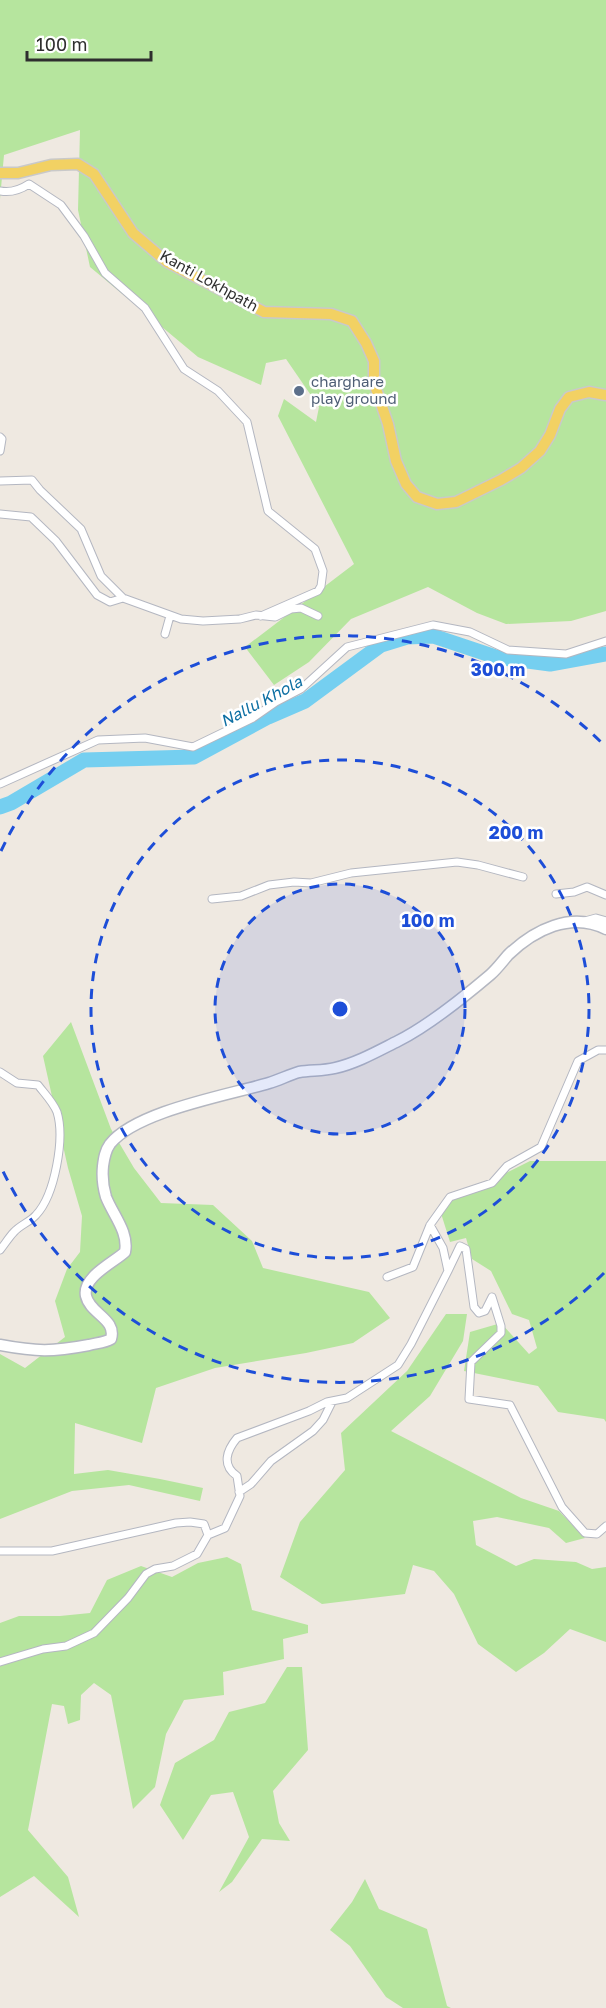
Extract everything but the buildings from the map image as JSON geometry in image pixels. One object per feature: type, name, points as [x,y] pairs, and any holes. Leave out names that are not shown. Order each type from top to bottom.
[{"type":"main road","name":"Kanti Lokhpath","points":[[0,174],[18,173],[51,165],[78,164],[94,174],[133,233],[167,262],[264,312],[331,314],[352,321],[374,361],[374,383],[388,424],[396,461],[406,484],[417,497],[437,504],[456,502],[501,480],[521,468],[540,451],[550,435],[560,409],[569,397],[590,392],[606,395]]},
{"type":"main road","points":[[0,1345],[47,1351],[111,1339],[112,1330],[90,1304],[86,1297],[86,1288],[90,1280],[125,1252],[125,1236],[106,1196],[103,1183],[105,1153],[120,1135],[136,1125],[186,1105],[269,1083],[299,1072],[336,1068],[406,1037],[460,999],[538,931],[579,922],[596,924],[606,929]]},
{"type":"street","points":[[0,191],[19,190],[29,184],[61,205],[84,236],[105,273],[145,308],[184,369],[218,391],[247,422],[268,511],[315,549],[323,571],[318,591],[261,616]]},
{"type":"street","points":[[0,437],[2,439],[0,451]]},
{"type":"street","points":[[0,481],[32,480],[81,529],[102,576],[123,598],[170,616],[203,621],[275,617],[291,609],[301,608],[318,615]]},
{"type":"street","points":[[0,514],[32,517],[56,541],[97,595],[110,602],[123,598]]},
{"type":"street","points":[[165,634],[170,616]]},
{"type":"street","points":[[0,784],[98,740],[145,738],[193,747],[253,718],[276,702],[301,689],[347,647],[433,625],[470,632],[508,650],[566,654],[606,641]]},
{"type":"street","points":[[212,899],[241,896],[269,885],[294,882],[311,883],[351,873],[457,861],[478,864],[523,877]]},
{"type":"street","points":[[556,894],[574,892],[587,887],[606,895]]},
{"type":"street","points":[[579,922],[596,918],[606,921]]},
{"type":"street","points":[[387,1277],[413,1267],[430,1225],[450,1197],[492,1183],[507,1166],[541,1147],[578,1061],[598,1050],[606,1050]]},
{"type":"street","points":[[0,1072],[17,1083],[38,1085],[56,1108],[60,1125],[60,1150],[48,1198],[36,1215],[16,1230],[0,1250]]},
{"type":"street","points":[[430,1225],[443,1248],[447,1271]]},
{"type":"street","points":[[0,1662],[43,1649],[66,1646],[94,1633],[128,1598],[147,1574],[155,1569],[173,1566],[197,1554],[208,1535],[225,1528],[240,1496],[237,1476],[231,1472],[226,1459],[230,1446],[237,1438],[355,1393],[398,1365],[411,1344],[460,1246],[466,1249],[474,1307],[478,1313],[485,1311],[492,1297],[501,1326],[501,1333],[471,1362],[469,1399],[510,1405],[562,1507],[585,1533],[597,1534],[606,1526]]},
{"type":"street","points":[[239,1492],[251,1484],[271,1461],[313,1431],[332,1402]]},
{"type":"street","points":[[0,1551],[52,1551],[116,1535],[190,1522],[204,1524],[208,1535]]},
{"type":"green space","points":[[0,0],[606,0],[606,611],[571,621],[506,624],[477,613],[428,587],[351,619],[309,662],[274,685],[245,647],[354,564],[278,416],[284,399],[316,422],[319,407],[286,359],[266,363],[261,385],[198,357],[90,267],[78,210],[80,130],[4,155],[0,199]]},
{"type":"green space","points":[[71,1022],[111,1129],[134,1168],[161,1203],[213,1205],[252,1241],[263,1268],[369,1292],[390,1318],[353,1343],[215,1368],[156,1388],[142,1443],[75,1423],[74,1474],[108,1470],[203,1488],[200,1501],[129,1485],[72,1491],[0,1519],[0,1354],[25,1368],[65,1337],[55,1301],[67,1269],[80,1252],[82,1216],[68,1168],[43,1056]]},
{"type":"green space","points":[[530,1161],[606,1161],[606,1422],[604,1419],[558,1412],[538,1386],[464,1371],[470,1332],[501,1323],[529,1354],[537,1348],[529,1320],[512,1314],[491,1271],[472,1259],[466,1238],[450,1242],[439,1207]]},
{"type":"green space","points":[[446,1314],[467,1314],[463,1341],[430,1396],[391,1431],[521,1498],[559,1511],[585,1538],[566,1543],[549,1528],[497,1517],[473,1521],[476,1545],[516,1566],[534,1559],[576,1562],[592,1569],[606,1567],[606,1642],[570,1629],[544,1653],[516,1672],[478,1644],[454,1594],[434,1571],[413,1565],[405,1594],[322,1604],[280,1577],[300,1522],[345,1470],[341,1433],[407,1371]]},
{"type":"green space","points":[[227,1557],[241,1564],[252,1610],[308,1625],[308,1633],[283,1639],[284,1659],[223,1672],[224,1695],[184,1700],[166,1734],[155,1787],[133,1809],[111,1695],[94,1683],[81,1695],[80,1720],[68,1724],[64,1706],[52,1704],[28,1830],[68,1877],[79,1917],[34,1876],[0,1897],[0,1623],[19,1616],[90,1613],[107,1580],[141,1566],[172,1577],[198,1563]]},
{"type":"green space","points":[[287,1667],[302,1667],[308,1750],[273,1791],[279,1823],[290,1841],[262,1839],[232,1882],[219,1892],[249,1837],[233,1792],[211,1795],[183,1840],[160,1805],[175,1763],[214,1740],[229,1712],[265,1703]]},
{"type":"green space","points":[[365,1879],[379,1909],[427,1929],[447,2006],[451,2008],[403,2008],[386,1997],[350,1946],[330,1930],[352,1902]]},
{"type":"waterway","name":"Nallu Khola","points":[[0,807],[11,803],[84,760],[194,757],[268,717],[305,701],[381,645],[407,637],[433,636],[496,657],[550,664],[606,654]]},
{"type":"place","name":"charghare play ground","points":[[299,391]]}]
